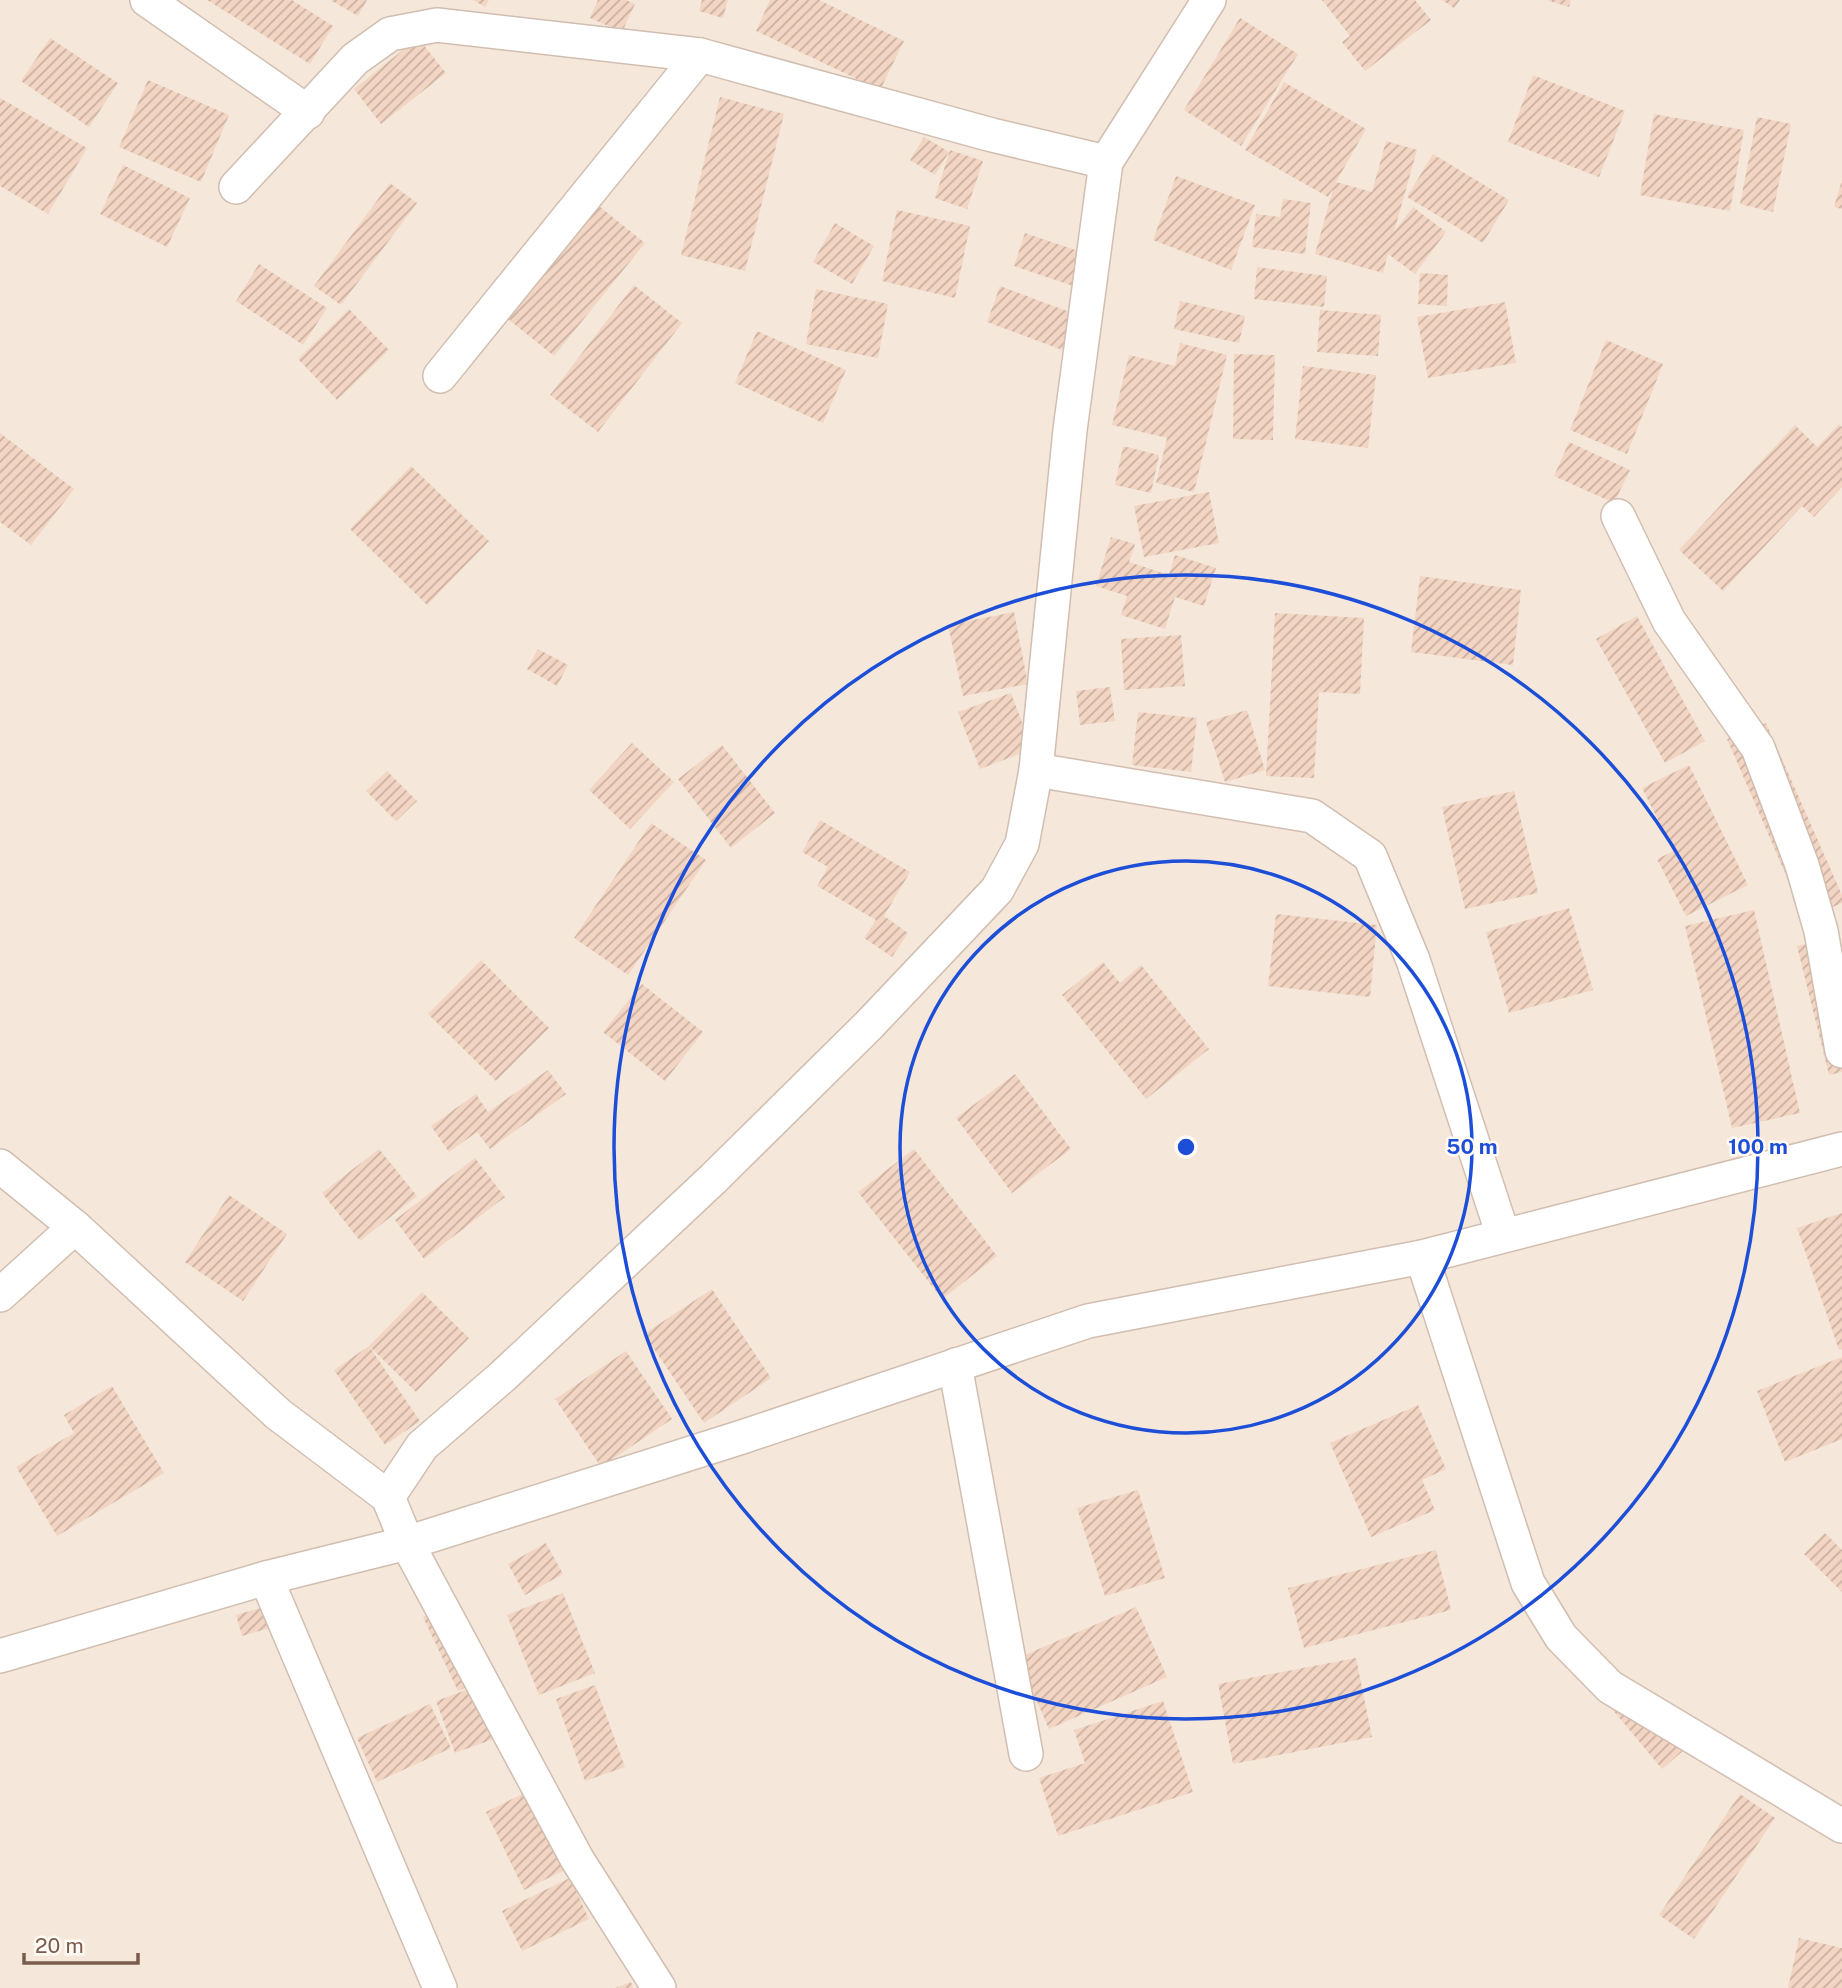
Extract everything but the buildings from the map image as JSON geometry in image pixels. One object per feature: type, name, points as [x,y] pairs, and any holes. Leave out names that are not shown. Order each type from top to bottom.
[{"type":"street","points":[[147,0],[308,112]]},
{"type":"street","points":[[388,1497],[422,1446],[503,1376],[713,1179],[869,1025],[997,890],[1022,844],[1036,770],[1070,430],[1106,162],[1209,0]]},
{"type":"street","points":[[236,187],[355,59],[390,34],[437,25],[700,55],[992,135],[1106,162]]},
{"type":"street","points":[[440,376],[700,55]]},
{"type":"street","points":[[1618,516],[1670,621],[1758,748],[1802,865],[1821,931],[1842,1051]]},
{"type":"street","points":[[1036,770],[1312,816],[1370,856],[1413,960],[1503,1235]]},
{"type":"street","points":[[0,1656],[266,1578],[407,1543],[1088,1321],[1422,1257],[1842,1150]]},
{"type":"street","points":[[0,1166],[75,1227],[278,1413],[388,1497],[407,1543],[577,1859],[659,1988]]},
{"type":"street","points":[[0,1295],[75,1227]]},
{"type":"street","points":[[1422,1257],[1528,1583],[1561,1637],[1610,1688],[1842,1826]]},
{"type":"street","points":[[955,1366],[1026,1754]]},
{"type":"street","points":[[266,1578],[440,1988]]},
{"type":"shaded area","points":[[0,0],[1842,0],[1842,1988],[0,1988]]}]
